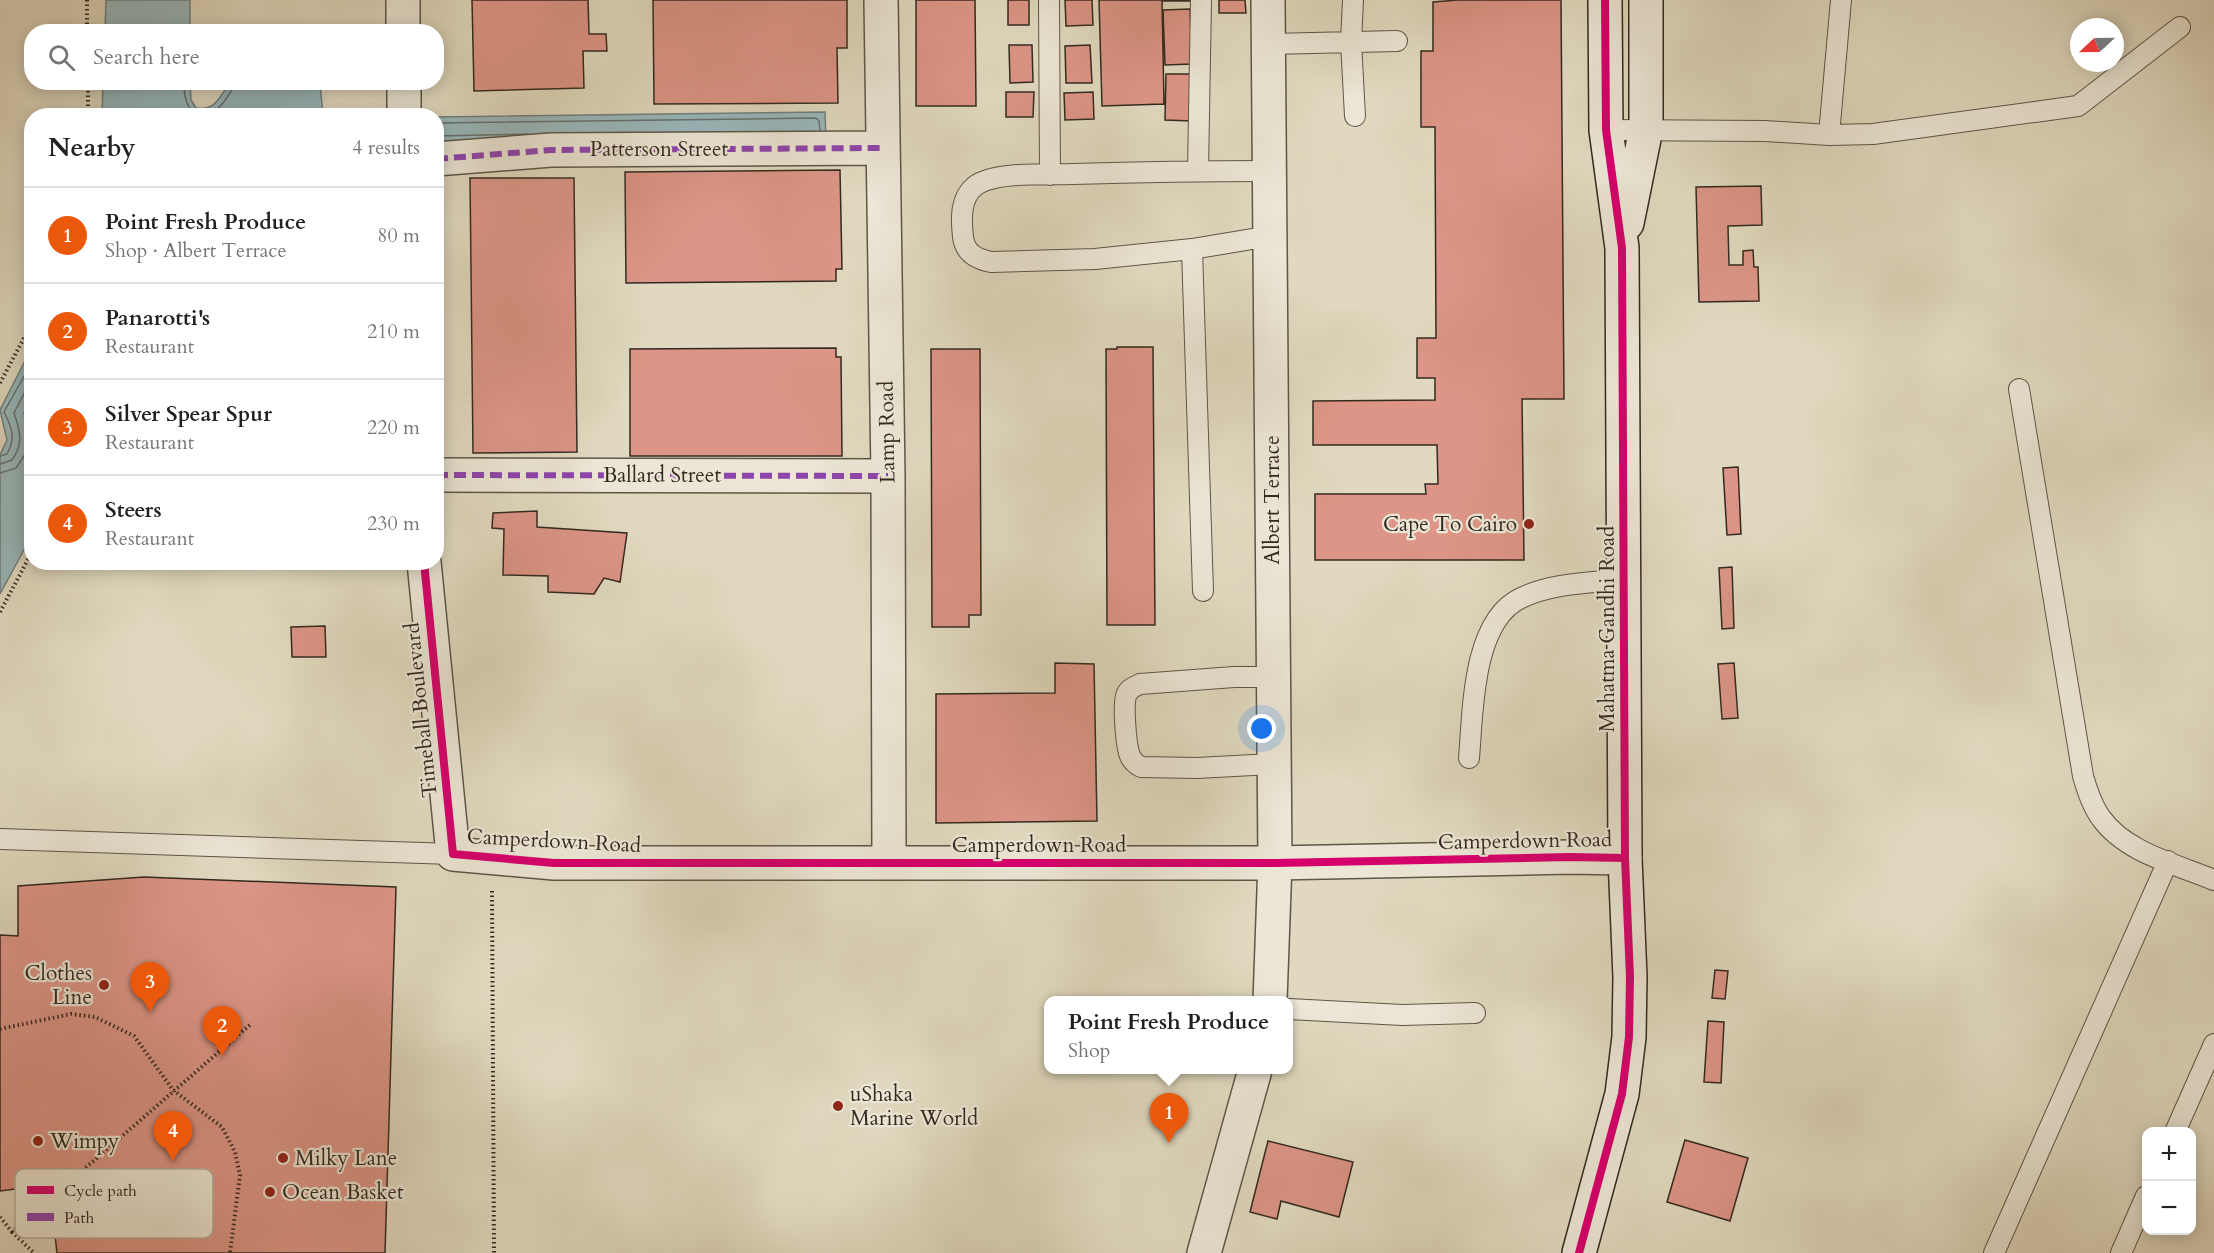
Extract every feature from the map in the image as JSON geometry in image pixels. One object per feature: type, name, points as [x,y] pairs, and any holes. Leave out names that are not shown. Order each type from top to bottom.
[{"type":"street","points":[[403,0],[403,24]]},
{"type":"street","name":"Lamp Road","points":[[881,0],[888,476],[889,863]]},
{"type":"street","name":"Albert Terrace","points":[[1268,0],[1275,863],[1270,996]]},
{"type":"street","name":"Mahatma Gandhi Road","points":[[1579,1253],[1622,1094],[1629,1036],[1622,248],[1606,130],[1605,0]]},
{"type":"street","name":"Mahatma Gandhi Road","points":[[1622,248],[1646,129],[1646,0]]},
{"type":"street","name":"Patterson Street","points":[[444,158],[551,150],[882,148]]},
{"type":"street","name":"Ballard Street","points":[[444,475],[888,476]]},
{"type":"street","name":"Timeball Boulevard","points":[[425,570],[453,854]]},
{"type":"street","name":"Camperdown Road","points":[[453,854],[554,863],[1275,863],[1626,858]]},
{"type":"street","points":[[1204,1253],[1254,1074]]},
{"type":"lane","points":[[1049,0],[1050,175]]},
{"type":"lane","points":[[1198,171],[1201,0]]},
{"type":"lane","points":[[1353,0],[1351,42],[1355,116]]},
{"type":"lane","points":[[1829,135],[1841,0]]},
{"type":"lane","points":[[1606,130],[1873,134],[2078,106],[2180,27]]},
{"type":"lane","points":[[1269,44],[1397,41]]},
{"type":"lane","points":[[1269,171],[1050,175],[986,180],[967,195],[963,206],[962,226],[964,244],[969,252],[978,259],[990,262],[1095,259],[1192,249],[1270,236]]},
{"type":"lane","points":[[1192,249],[1203,591]]},
{"type":"lane","points":[[2019,389],[2083,776],[2089,795],[2101,818],[2116,835],[2134,847],[2214,880]]},
{"type":"lane","points":[[1470,758],[1475,686],[1482,655],[1494,625],[1503,611],[1519,599],[1548,589],[1624,579]]},
{"type":"lane","points":[[1274,677],[1234,676],[1140,684],[1131,688],[1126,696],[1126,707],[1129,755],[1135,764],[1141,767],[1186,768],[1274,764]]},
{"type":"lane","name":"Camperdown Road","points":[[0,839],[453,854]]},
{"type":"lane","points":[[1994,1253],[2168,861]]},
{"type":"lane","points":[[1293,1009],[1402,1015],[1475,1013]]},
{"type":"lane","points":[[2177,1127],[2214,1044]]},
{"type":"lane","points":[[2121,1253],[2142,1205]]},
{"type":"path","points":[[87,0],[87,24]]},
{"type":"path","points":[[88,90],[88,108]]},
{"type":"path","points":[[0,382],[24,338]]},
{"type":"path","points":[[0,612],[24,567]]},
{"type":"path","points":[[492,859],[494,1253]]},
{"type":"path","points":[[0,1029],[71,1014],[95,1017],[134,1036],[173,1090],[222,1127],[235,1152],[240,1175],[230,1253]]},
{"type":"path","points":[[83,1169],[252,1023]]},
{"type":"path","points":[[0,1217],[15,1235]]},
{"type":"path","points":[[12,1232],[15,1229]]},
{"type":"path","points":[[18,1238],[34,1253]]},
{"type":"water","points":[[106,0],[190,0],[190,24],[105,24]]},
{"type":"water","points":[[103,90],[190,90],[191,100],[196,108],[102,108]]},
{"type":"water","points":[[225,90],[321,90],[322,108],[202,108],[212,105]]},
{"type":"water","points":[[825,112],[826,143],[555,139],[444,142],[444,117]]},
{"type":"water","points":[[24,363],[24,550],[0,594],[0,455],[7,440],[0,410]]},
{"type":"building","points":[[472,0],[588,0],[589,34],[606,34],[607,51],[583,51],[584,88],[474,91]]},
{"type":"building","points":[[653,0],[847,0],[847,48],[837,48],[838,103],[654,104]]},
{"type":"building","points":[[916,0],[975,0],[976,106],[916,106]]},
{"type":"building","points":[[1008,0],[1029,0],[1029,25],[1008,25]]},
{"type":"building","points":[[1065,0],[1092,0],[1093,25],[1066,26]]},
{"type":"building","points":[[1099,0],[1162,0],[1164,104],[1102,106]]},
{"type":"building","points":[[1191,0],[1191,1],[1163,1]]},
{"type":"building","points":[[1219,0],[1245,0],[1246,13],[1219,13]]},
{"type":"building","points":[[1561,0],[1564,399],[1522,399],[1524,560],[1315,560],[1315,494],[1426,494],[1425,484],[1438,484],[1437,445],[1313,445],[1313,401],[1435,400],[1435,378],[1417,378],[1417,338],[1436,338],[1435,127],[1421,127],[1421,51],[1433,51],[1433,2]]},
{"type":"building","points":[[1190,9],[1192,64],[1165,65],[1163,10]]},
{"type":"building","points":[[1009,45],[1032,45],[1033,82],[1010,83]]},
{"type":"building","points":[[1090,45],[1092,83],[1066,83],[1065,46]]},
{"type":"building","points":[[1166,74],[1193,74],[1192,121],[1165,120]]},
{"type":"building","points":[[1006,92],[1034,92],[1033,117],[1006,117]]},
{"type":"building","points":[[1093,92],[1094,119],[1065,120],[1064,93]]},
{"type":"building","points":[[840,170],[842,269],[836,269],[836,281],[626,283],[625,172]]},
{"type":"building","points":[[470,178],[574,178],[577,452],[473,453]]},
{"type":"building","points":[[1761,186],[1762,225],[1728,226],[1729,265],[1743,265],[1743,251],[1753,250],[1754,267],[1758,267],[1759,301],[1699,302],[1696,187]]},
{"type":"building","points":[[1117,347],[1153,347],[1155,625],[1107,625],[1106,349],[1117,349]]},
{"type":"building","points":[[836,348],[836,357],[841,357],[842,456],[630,456],[630,349]]},
{"type":"building","points":[[931,349],[980,349],[981,615],[969,615],[969,627],[932,627]]},
{"type":"building","points":[[1738,467],[1741,534],[1727,535],[1723,468]]},
{"type":"building","points":[[537,511],[537,527],[627,533],[620,582],[604,578],[594,594],[548,592],[548,576],[503,575],[504,529],[492,528],[493,513]]},
{"type":"building","points":[[1732,567],[1734,628],[1722,629],[1719,568]]},
{"type":"building","points":[[325,626],[326,657],[292,657],[291,627]]},
{"type":"building","points":[[1055,663],[1094,664],[1097,821],[936,823],[936,694],[1055,693]]},
{"type":"building","points":[[1734,663],[1738,718],[1722,719],[1718,664]]},
{"type":"building","points":[[144,877],[396,887],[385,1253],[57,1253],[55,1238],[213,1238],[213,1169],[15,1169],[15,1189],[0,1191],[0,935],[18,936],[18,886]]},
{"type":"building","points":[[1715,970],[1728,971],[1725,999],[1712,998]]},
{"type":"building","points":[[1708,1021],[1724,1022],[1721,1083],[1704,1082]]},
{"type":"building","points":[[1685,1140],[1748,1158],[1730,1221],[1667,1202]]},
{"type":"building","points":[[1268,1141],[1353,1162],[1339,1217],[1281,1201],[1277,1219],[1250,1212]]},
{"type":"marked path","points":[[444,158],[551,150],[882,148]]},
{"type":"marked path","points":[[444,475],[888,476]]},
{"type":"cycle path","points":[[1579,1253],[1622,1094],[1629,1037],[1630,977],[1625,858],[1622,248],[1606,130],[1605,0]]},
{"type":"cycle path","points":[[425,570],[453,854],[554,863],[1275,863],[1625,858]]},
{"type":"place","name":"Cape To Cairo","points":[[1529,524]]},
{"type":"place","name":"Clothes Line","points":[[104,985]]},
{"type":"place","name":"Silver Spear Spur","points":[[150,1012]]},
{"type":"place","name":"Panarotti's","points":[[222,1056]]},
{"type":"place","name":"uShaka Marine World","points":[[838,1106]]},
{"type":"place","name":"Wimpy","points":[[38,1141]]},
{"type":"place","name":"Point Fresh Produce","points":[[1169,1143]]},
{"type":"place","name":"Milky Lane","points":[[283,1158]]},
{"type":"place","name":"Steers","points":[[173,1161]]},
{"type":"place","name":"Ocean Basket","points":[[270,1192]]}]
